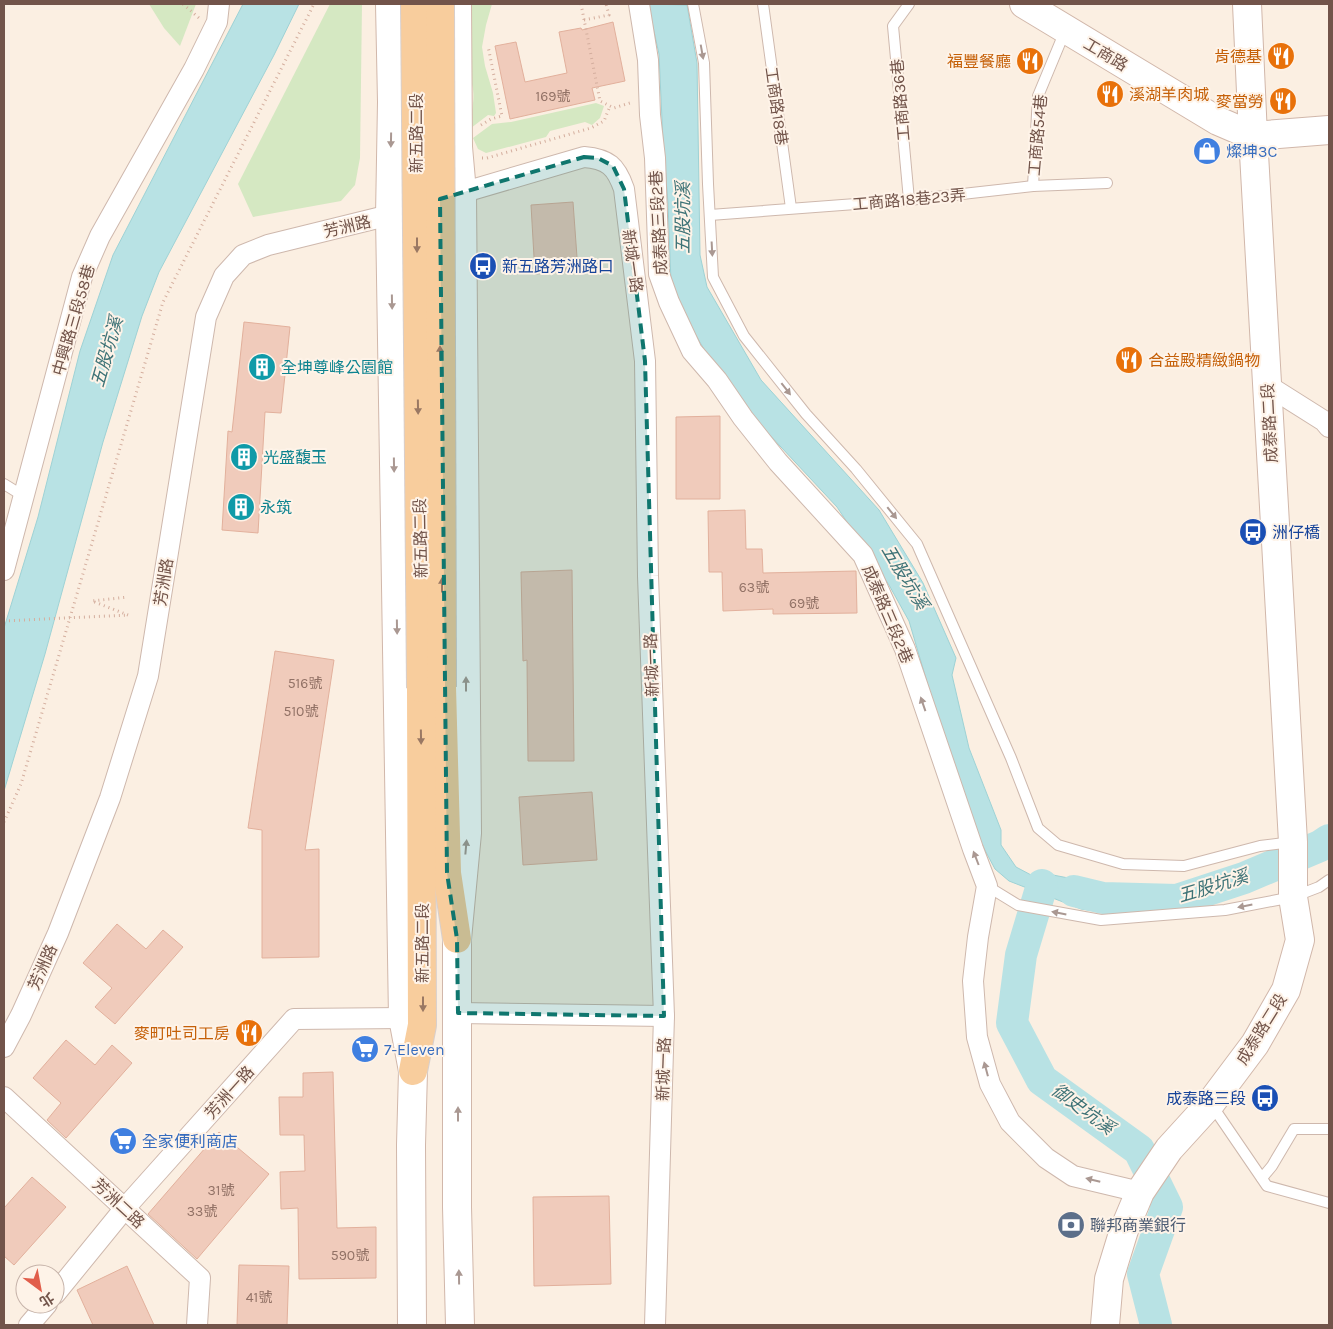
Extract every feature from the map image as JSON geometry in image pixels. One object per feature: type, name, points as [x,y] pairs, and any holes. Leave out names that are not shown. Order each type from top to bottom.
[{"type":"main road","points":[[390,4],[397,15],[405,20],[434,22],[448,14],[455,4]]},
{"type":"main road","name":"新五路二段","points":[[390,4],[392,102],[390,216],[403,1018],[412,1071],[412,1325]]},
{"type":"main road","name":"新五路二段","points":[[415,4],[432,687],[447,874],[457,939]]},
{"type":"main road","name":"新五路二段","points":[[412,1071],[422,1025],[432,687],[440,4]]},
{"type":"main road","name":"新五路二段","points":[[455,4],[458,141],[462,192],[467,833],[457,939],[457,1207],[460,1325]]},
{"type":"main road","name":"工商路","points":[[1024,4],[1218,121],[1253,136],[1329,130]]},
{"type":"main road","name":"成泰路二段","points":[[1140,1192],[1169,1149],[1210,1104],[1255,1044],[1286,990],[1300,940],[1293,892],[1293,842],[1253,136],[1248,4]]},
{"type":"main road","points":[[392,102],[401,74],[412,58],[428,52],[443,57],[450,68],[457,102]]},
{"type":"main road","points":[[1105,1325],[1109,1279],[1124,1230],[1140,1192]]},
{"type":"street","name":"中興路三段58巷","points":[[4,570],[82,277],[100,236],[194,69],[217,22],[219,4]]},
{"type":"street","name":"成泰路三段2巷","points":[[638,4],[647,52],[655,158],[659,274],[668,302],[692,351],[717,380],[743,418],[778,462],[863,555],[905,649],[972,849],[987,886]]},
{"type":"street","name":"新城一路","points":[[390,216],[462,192],[584,157],[598,158],[613,166],[619,175],[624,189],[645,361],[648,576],[664,1016],[655,1325]]},
{"type":"street","name":"芳洲路","points":[[4,1047],[21,1015],[65,915],[110,798],[148,676],[206,317],[224,276],[243,255],[268,245],[390,216]]},
{"type":"street","points":[[1267,386],[1324,421],[1329,427]]},
{"type":"street","points":[[987,886],[973,981],[977,1037],[990,1084],[1010,1122],[1046,1158],[1073,1176],[1140,1192]]},
{"type":"street","points":[[458,1014],[664,1016]]},
{"type":"street","name":"芳洲一路","points":[[65,1282],[125,1208],[294,1020],[403,1018]]},
{"type":"street","name":"芳洲二路","points":[[4,1097],[200,1278],[197,1325]]},
{"type":"street","points":[[29,1325],[38,1314]]},
{"type":"lane","points":[[693,4],[704,63],[714,277],[744,336],[806,414],[856,469],[917,544],[1012,758],[1038,828],[1058,845],[1123,864],[1184,866],[1260,846],[1293,842]]},
{"type":"lane","name":"工商路18巷","points":[[763,4],[792,208]]},
{"type":"lane","name":"工商路36巷","points":[[909,4],[893,26],[909,200]]},
{"type":"lane","name":"工商路54巷","points":[[1033,186],[1038,96],[1065,30]]},
{"type":"lane","name":"工商路18巷23弄","points":[[710,215],[909,200],[1033,186],[1108,182]]},
{"type":"lane","points":[[4,484],[24,497]]},
{"type":"lane","points":[[987,886],[1018,905],[1101,920],[1225,910],[1319,887],[1329,880]]},
{"type":"lane","points":[[1210,1104],[1267,1186],[1329,1204]]},
{"type":"lane","points":[[1262,1178],[1272,1166],[1294,1129],[1329,1129]]},
{"type":"path","points":[[4,822],[21,784],[163,302],[314,4]]},
{"type":"path","points":[[581,4],[600,101],[614,108],[650,97]]},
{"type":"path","points":[[584,20],[609,16],[606,4]]},
{"type":"path","points":[[488,46],[502,116],[491,119],[458,141],[479,158],[487,158],[591,128],[604,121],[610,106]]},
{"type":"path","points":[[4,621],[128,615],[92,601],[128,597]]},
{"type":"highlighted area","points":[[584,157],[598,158],[613,166],[624,189],[645,361],[664,1016],[458,1013],[457,939],[447,873],[440,199]]},
{"type":"green space","points":[[149,4],[196,4],[180,46],[164,28]]},
{"type":"green space","points":[[330,4],[362,4],[360,158],[355,185],[341,201],[253,217],[238,184]]},
{"type":"green space","points":[[470,4],[492,4],[482,47],[496,113],[494,116],[488,115],[471,128],[473,87],[471,81]]},
{"type":"green space","points":[[596,103],[604,106],[600,118],[592,125],[585,122],[550,131],[546,137],[486,153],[478,149],[473,138],[492,124],[511,122]]},
{"type":"water","points":[[243,4],[299,4],[159,272],[142,316],[103,442],[45,654],[4,791],[4,628],[38,517],[80,351],[113,255]]},
{"type":"water","points":[[648,4],[687,5],[697,63],[700,255],[707,287],[761,380],[879,510],[923,583],[956,658],[952,675],[969,748],[1001,830],[1001,845],[1016,867],[1033,876],[1053,875],[1120,888],[1115,914],[1081,909],[1009,881],[995,869],[979,839],[937,716],[909,621],[889,585],[837,507],[767,432],[718,373],[691,327],[671,282],[659,54]]},
{"type":"building","points":[[613,22],[625,81],[592,88],[595,100],[510,119],[495,46],[516,42],[525,82],[567,73],[559,32],[581,28],[582,30]]},
{"type":"building","points":[[573,202],[578,271],[535,274],[531,205]]},
{"type":"building","points":[[244,322],[290,327],[281,413],[265,412],[258,533],[222,530],[228,431],[232,432]]},
{"type":"building","points":[[720,416],[720,499],[676,499],[676,417]]},
{"type":"building","points":[[745,510],[746,549],[762,549],[763,573],[856,571],[857,613],[773,614],[773,609],[723,611],[722,572],[709,572],[708,511]]},
{"type":"building","points":[[572,570],[574,761],[528,761],[527,660],[523,661],[521,572]]},
{"type":"building","points":[[275,651],[334,660],[305,850],[319,849],[319,957],[262,958],[262,830],[248,828]]},
{"type":"building","points":[[592,792],[597,860],[523,865],[519,797]]},
{"type":"building","points":[[117,924],[146,949],[163,930],[183,947],[115,1024],[95,1007],[112,988],[83,963]]},
{"type":"building","points":[[66,1040],[95,1065],[112,1045],[132,1063],[66,1138],[47,1120],[61,1103],[33,1078]]},
{"type":"building","points":[[333,1072],[337,1228],[376,1227],[376,1278],[299,1279],[298,1208],[281,1209],[280,1172],[305,1171],[304,1135],[280,1135],[279,1097],[303,1097],[303,1073]]},
{"type":"building","points":[[219,1132],[269,1174],[197,1259],[148,1214]]},
{"type":"building","points":[[32,1177],[66,1207],[14,1265],[4,1256],[4,1208]]},
{"type":"building","points":[[609,1196],[611,1284],[534,1286],[533,1197]]},
{"type":"building","points":[[239,1265],[289,1266],[287,1325],[237,1325]]},
{"type":"building","points":[[127,1266],[154,1325],[93,1325],[77,1290]]},
{"type":"waterway","name":"五股坑溪","points":[[1074,891],[1103,898],[1177,900],[1244,878],[1320,846],[1329,840]]},
{"type":"waterway","name":"御史坑溪","points":[[1042,885],[1021,955],[1012,1023],[1042,1080],[1139,1150],[1167,1207],[1143,1274],[1156,1325]]},
{"type":"place","name":"肯德基","points":[[1281,56]]},
{"type":"place","name":"福豐餐廳","points":[[1030,61]]},
{"type":"place","name":"溪湖羊肉城","points":[[1110,94]]},
{"type":"place","name":"麥當勞","points":[[1283,101]]},
{"type":"place","name":"燦坤3C","points":[[1207,151]]},
{"type":"place","name":"新五路芳洲路口","points":[[483,266]]},
{"type":"place","name":"合益殿精緻鍋物","points":[[1129,360]]},
{"type":"place","name":"全坤尊峰公園館","points":[[262,367]]},
{"type":"place","name":"光盛馥玉","points":[[244,457]]},
{"type":"place","name":"永筑","points":[[241,507]]},
{"type":"place","name":"洲仔橋","points":[[1253,532]]},
{"type":"place","name":"麥町吐司工房","points":[[249,1033]]},
{"type":"place","name":"7-Eleven","points":[[365,1049]]},
{"type":"place","name":"成泰路三段","points":[[1265,1098]]},
{"type":"place","name":"全家便利商店","points":[[123,1141]]},
{"type":"place","name":"聯邦商業銀行","points":[[1071,1225]]}]
